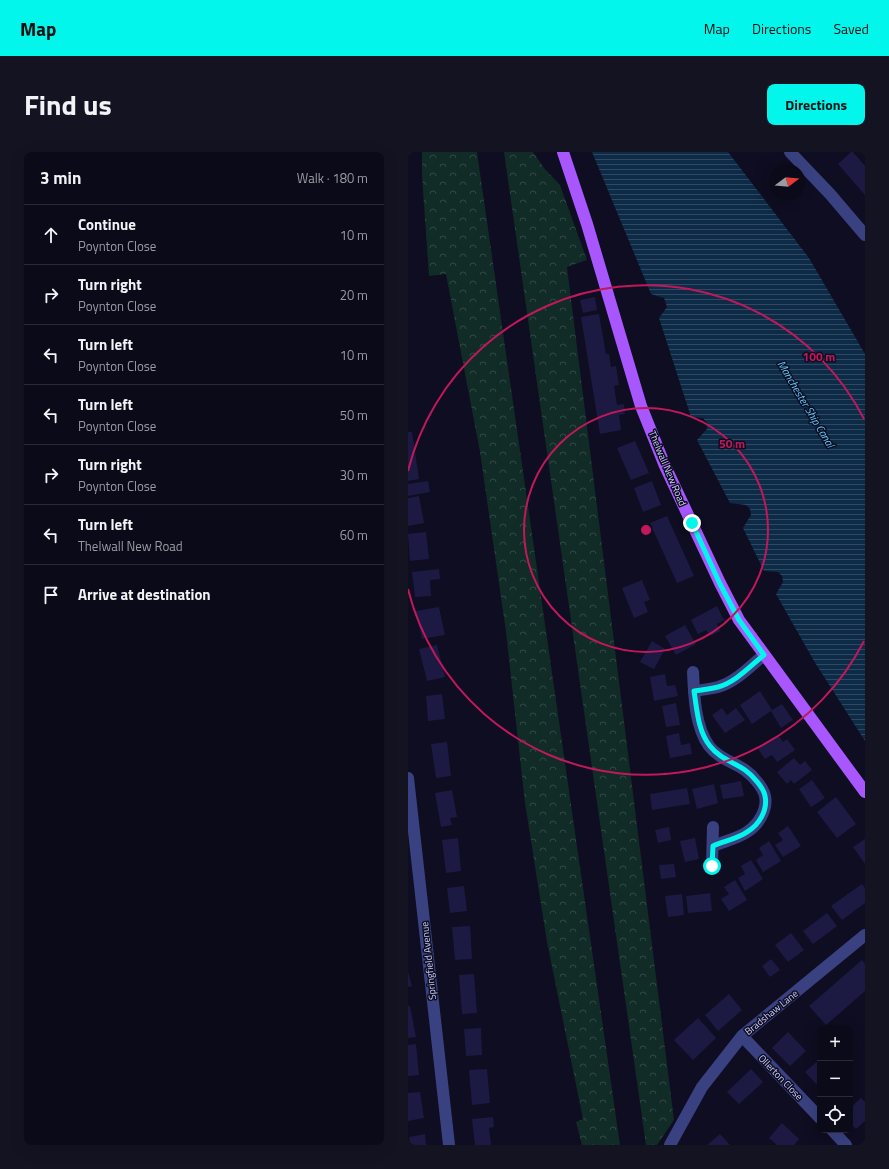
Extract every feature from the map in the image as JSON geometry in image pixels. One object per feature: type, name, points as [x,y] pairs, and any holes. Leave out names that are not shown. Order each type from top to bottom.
[{"type":"main road","name":"Thelwall New Road","points":[[563,152],[587,224],[641,406],[665,466],[720,584],[739,620],[864,787]]},
{"type":"street","points":[[790,152],[830,194],[865,235]]},
{"type":"street","points":[[694,691],[719,687],[729,683],[740,676],[764,655]]},
{"type":"street","points":[[693,672],[698,716],[702,733],[710,747],[719,755],[746,770],[758,782],[765,796],[764,812],[758,823],[747,833],[713,846]]},
{"type":"street","name":"Springfield Avenue","points":[[408,778],[448,1145]]},
{"type":"street","points":[[712,866],[713,827]]},
{"type":"street","name":"Bradshaw Lane","points":[[670,1145],[702,1087],[742,1036],[865,936]]},
{"type":"street","name":"Ollerton Close","points":[[742,1036],[817,1115]]},
{"type":"street","points":[[835,1133],[846,1145]]},
{"type":"green space","points":[[422,152],[477,152],[620,1145],[582,1145],[576,1122],[583,1119],[547,942],[525,803],[506,632],[480,452],[446,274],[429,276],[422,176]]},
{"type":"green space","points":[[504,152],[533,152],[544,168],[560,185],[587,260],[567,267],[674,1120],[657,1145],[646,1145]]},
{"type":"water","name":"Manchester Ship Canal","points":[[592,152],[728,152],[809,258],[865,354],[865,741],[814,661],[776,594],[783,582],[782,576],[778,572],[764,571],[743,528],[751,515],[750,509],[746,505],[730,503],[697,440],[707,429],[707,423],[703,418],[691,417],[659,318],[667,307],[664,298],[651,294]]},
{"type":"building","points":[[851,152],[853,152],[865,166],[865,195],[838,164]]},
{"type":"building","points":[[595,297],[597,310],[583,313],[580,300]]},
{"type":"building","points":[[599,314],[606,354],[609,354],[611,367],[616,366],[619,385],[614,386],[617,405],[624,404],[625,414],[619,415],[621,430],[600,434],[581,317]]},
{"type":"building","points":[[408,432],[412,432],[419,479],[408,481]]},
{"type":"building","points":[[635,441],[649,473],[631,480],[617,448]]},
{"type":"building","points":[[428,481],[430,492],[408,496],[408,484]]},
{"type":"building","points":[[652,481],[661,505],[643,512],[634,488]]},
{"type":"building","points":[[419,496],[424,523],[408,526],[408,498]]},
{"type":"building","points":[[667,516],[694,576],[677,583],[650,523]]},
{"type":"building","points":[[426,532],[429,559],[410,561],[408,534]]},
{"type":"building","points":[[439,569],[440,579],[430,580],[431,596],[415,597],[412,572]]},
{"type":"building","points":[[642,580],[650,600],[644,602],[648,612],[634,618],[622,588]]},
{"type":"building","points":[[717,606],[724,620],[717,624],[720,631],[710,636],[706,630],[698,634],[691,620]]},
{"type":"building","points":[[439,607],[445,635],[422,639],[416,611]]},
{"type":"building","points":[[685,625],[696,644],[676,655],[665,636]]},
{"type":"building","points":[[652,641],[665,649],[654,669],[640,662]]},
{"type":"building","points":[[437,645],[445,677],[427,681],[419,649]]},
{"type":"building","points":[[665,674],[667,686],[675,685],[678,696],[654,701],[650,677]]},
{"type":"building","points":[[760,691],[772,710],[782,704],[793,720],[781,728],[771,711],[752,724],[740,705]]},
{"type":"building","points":[[442,694],[445,719],[428,721],[426,696]]},
{"type":"building","points":[[676,703],[680,725],[666,727],[662,706]]},
{"type":"building","points":[[722,708],[727,715],[736,708],[745,720],[725,733],[712,715]]},
{"type":"building","points":[[679,733],[681,745],[690,743],[692,754],[670,758],[666,736]]},
{"type":"building","points":[[778,735],[783,742],[787,739],[795,750],[777,762],[772,755],[765,759],[758,749]]},
{"type":"building","points":[[447,742],[451,776],[436,778],[431,744]]},
{"type":"building","points":[[794,758],[800,765],[805,761],[812,770],[794,784],[791,780],[787,784],[777,772]]},
{"type":"building","points":[[812,780],[825,798],[811,807],[799,789]]},
{"type":"building","points":[[741,781],[744,796],[723,799],[720,785]]},
{"type":"building","points":[[714,784],[718,803],[697,809],[692,789]]},
{"type":"building","points":[[687,788],[690,804],[652,810],[650,794]]},
{"type":"building","points":[[452,790],[457,817],[450,818],[452,825],[441,827],[435,793]]},
{"type":"building","points":[[836,797],[856,824],[837,838],[817,812]]},
{"type":"building","points":[[788,826],[801,846],[783,857],[775,845],[783,840],[778,833]]},
{"type":"building","points":[[669,827],[671,840],[658,843],[655,830]]},
{"type":"building","points":[[458,838],[461,871],[446,873],[442,840]]},
{"type":"building","points":[[695,838],[699,859],[685,862],[680,841]]},
{"type":"building","points":[[865,839],[865,864],[853,847]]},
{"type":"building","points":[[769,841],[781,861],[763,872],[756,860],[763,855],[759,848]]},
{"type":"building","points":[[751,860],[763,879],[745,891],[738,878],[745,874],[741,866]]},
{"type":"building","points":[[674,864],[676,877],[661,879],[659,865]]},
{"type":"building","points":[[735,880],[747,900],[729,911],[721,899],[729,894],[724,887]]},
{"type":"building","points":[[862,884],[865,888],[865,903],[842,920],[831,906]]},
{"type":"building","points":[[464,886],[467,911],[450,913],[447,888]]},
{"type":"building","points":[[710,893],[712,911],[688,913],[686,896]]},
{"type":"building","points":[[682,894],[684,915],[668,917],[665,896]]},
{"type":"building","points":[[827,913],[837,926],[813,944],[803,931]]},
{"type":"building","points":[[470,926],[472,959],[455,960],[452,927]]},
{"type":"building","points":[[791,933],[804,950],[788,962],[775,945]]},
{"type":"building","points":[[771,959],[780,970],[770,977],[762,966]]},
{"type":"building","points":[[862,960],[865,964],[865,991],[826,1025],[809,1006]]},
{"type":"building","points":[[408,972],[412,986],[408,987]]},
{"type":"building","points":[[474,974],[477,1013],[462,1014],[459,975]]},
{"type":"building","points":[[729,994],[742,1010],[718,1031],[705,1015]]},
{"type":"building","points":[[408,1006],[410,1006],[416,1037],[408,1038]]},
{"type":"building","points":[[698,1018],[716,1038],[693,1060],[674,1040]]},
{"type":"building","points":[[481,1028],[482,1055],[466,1056],[464,1029]]},
{"type":"building","points":[[788,1032],[806,1051],[790,1066],[772,1048]]},
{"type":"building","points":[[416,1044],[419,1075],[408,1076],[408,1045]]},
{"type":"building","points":[[817,1062],[817,1085],[805,1072]]},
{"type":"building","points":[[487,1069],[490,1103],[472,1105],[469,1070]]},
{"type":"building","points":[[751,1069],[763,1082],[739,1104],[727,1092]]},
{"type":"building","points":[[420,1092],[424,1118],[408,1121],[408,1093]]},
{"type":"building","points":[[861,1098],[865,1102],[865,1121],[856,1129],[853,1126],[853,1105]]},
{"type":"building","points":[[493,1117],[494,1127],[489,1128],[491,1145],[475,1145],[472,1119]]},
{"type":"building","points":[[782,1123],[799,1139],[794,1145],[777,1145],[769,1138]]},
{"type":"building","points":[[425,1134],[426,1145],[410,1145],[409,1137]]},
{"type":"building","points":[[720,1134],[730,1145],[707,1145]]},
{"type":"route","points":[[692,523],[720,584],[739,620],[764,655],[740,676],[729,683],[719,687],[694,691],[702,733],[710,747],[719,755],[746,770],[758,782],[765,796],[764,812],[758,823],[747,833],[713,846],[712,866]]}]
